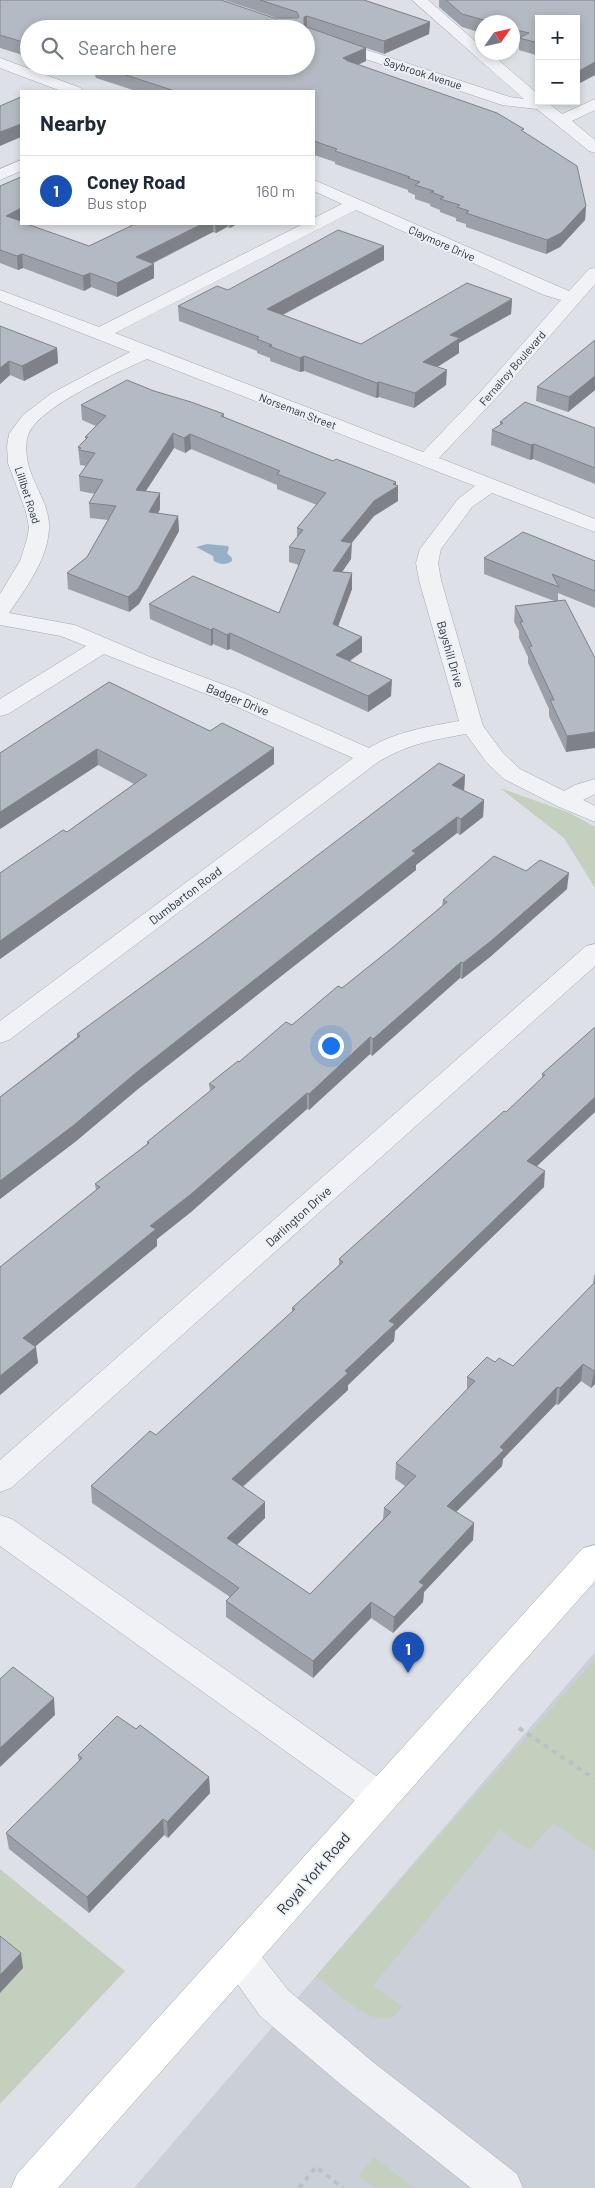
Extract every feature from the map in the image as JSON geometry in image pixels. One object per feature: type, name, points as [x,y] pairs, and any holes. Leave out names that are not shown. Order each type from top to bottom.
[{"type":"main road","name":"Royal York Road","points":[[31,2188],[595,1558]]},
{"type":"street","points":[[419,0],[535,100]]},
{"type":"street","name":"Saybrook Avenue","points":[[315,37],[508,102],[535,104]]},
{"type":"street","points":[[0,63],[20,70]]},
{"type":"street","points":[[32,75],[72,90]]},
{"type":"street","points":[[562,120],[595,104]]},
{"type":"street","points":[[541,105],[595,148]]},
{"type":"street","points":[[0,175],[20,165]]},
{"type":"street","name":"Claymore Drive","points":[[315,185],[550,291],[572,298]]},
{"type":"street","points":[[315,224],[355,204]]},
{"type":"street","points":[[99,334],[314,225]]},
{"type":"street","name":"Fernalroy Boulevard","points":[[426,460],[464,424],[595,273]]},
{"type":"street","name":"Norseman Street","points":[[0,295],[595,526]]},
{"type":"street","name":"Lillibet Road","points":[[0,610],[32,555],[39,528],[37,516],[18,466],[16,443],[20,431],[34,415],[60,398],[146,352]]},
{"type":"street","name":"Bayshill Drive","points":[[490,485],[465,502],[431,549],[427,564],[472,726],[495,758],[512,774],[595,815]]},
{"type":"street","name":"Badger Drive","points":[[0,618],[67,630],[235,698],[370,757]]},
{"type":"street","points":[[0,709],[102,645]]},
{"type":"street","points":[[370,757],[395,743],[414,736],[472,726]]},
{"type":"street","name":"Dumbarton Road","points":[[0,1034],[370,757]]},
{"type":"street","points":[[565,801],[583,790],[595,786]]},
{"type":"street","name":"Darlington Drive","points":[[0,1479],[595,952]]},
{"type":"street","points":[[0,1528],[379,1798]]},
{"type":"street","points":[[239,1956],[274,2003],[359,2076],[503,2188]]},
{"type":"path","points":[[519,1728],[595,1779]]},
{"type":"path","points":[[299,2188],[316,2167],[343,2188]]},
{"type":"shaded area","points":[[595,1652],[595,2188],[134,2188],[316,1976]]},
{"type":"green space","points":[[500,788],[570,813],[595,827],[595,888],[564,838]]},
{"type":"green space","points":[[595,1659],[595,1852],[554,1823],[529,1850],[500,1830],[373,1986],[403,2007],[394,2016],[385,2019],[374,2017],[353,2006],[316,1976]]},
{"type":"green space","points":[[0,1869],[125,1971],[0,2104]]},
{"type":"green space","points":[[374,2157],[414,2188],[374,2188],[358,2176]]},
{"type":"water","points":[[207,544],[228,546],[227,553],[232,558],[232,561],[226,564],[219,563],[214,561],[213,556],[196,547]]},
{"type":"building","points":[[0,0],[221,0],[274,18],[297,18],[299,17],[297,12],[260,0],[364,0],[430,22],[384,41],[307,16],[304,17],[304,20],[20,20],[20,41],[0,35]]},
{"type":"building","points":[[446,0],[595,0],[595,62],[580,70],[580,15],[535,15],[535,42],[520,38],[529,33],[520,31],[520,15],[475,15],[475,18],[462,14]]},
{"type":"building","points":[[315,30],[366,48],[343,58],[348,61],[497,113],[524,129],[521,130],[577,166],[586,206],[561,233],[547,240],[466,213],[469,211],[457,207],[460,205],[440,199],[444,197],[431,192],[434,191],[415,185],[420,182],[408,178],[410,177],[335,151],[337,149],[315,141],[315,90],[172,90],[126,75],[315,75]]},
{"type":"building","points":[[20,97],[20,124],[0,132],[0,106]]},
{"type":"building","points":[[20,177],[20,209],[6,216],[20,221],[20,225],[30,225],[89,246],[133,225],[200,225],[136,257],[154,264],[117,283],[90,273],[83,276],[22,254],[17,256],[0,250],[0,186]]},
{"type":"building","points":[[338,230],[384,246],[267,309],[361,344],[467,283],[512,299],[450,335],[460,338],[423,362],[447,370],[415,393],[377,383],[304,356],[300,358],[269,346],[272,345],[257,339],[259,337],[178,306],[217,286],[228,290]]},
{"type":"building","points":[[0,326],[57,348],[22,366],[9,361],[0,368]]},
{"type":"building","points":[[595,340],[595,376],[569,397],[537,387]]},
{"type":"building","points":[[127,380],[224,414],[221,416],[333,461],[336,459],[396,482],[393,484],[398,486],[374,501],[341,541],[352,543],[333,571],[352,573],[333,624],[362,637],[336,655],[392,680],[368,696],[230,633],[227,635],[213,628],[211,630],[149,604],[193,576],[279,613],[305,550],[289,547],[303,530],[297,528],[326,493],[277,474],[280,471],[190,434],[184,438],[173,433],[136,490],[160,493],[149,512],[178,516],[138,589],[128,597],[67,573],[87,557],[116,506],[89,503],[103,480],[79,476],[95,453],[79,450],[81,448],[78,447],[88,437],[85,437],[106,416],[81,405]]},
{"type":"building","points":[[525,402],[595,428],[595,468],[492,430],[503,423],[500,422]]},
{"type":"building","points":[[523,532],[595,561],[595,591],[552,574],[559,587],[484,558]]},
{"type":"building","points":[[565,600],[595,658],[595,732],[567,736],[550,700],[554,700],[529,647],[532,646],[520,622],[523,622],[515,606]]},
{"type":"building","points":[[109,682],[210,731],[222,723],[274,748],[0,941],[0,873],[63,830],[67,832],[147,775],[97,749],[0,812],[0,753]]},
{"type":"building","points":[[439,763],[465,775],[452,785],[484,800],[461,819],[457,817],[412,851],[416,853],[137,1072],[74,1125],[0,1181],[0,1097],[80,1036],[77,1034],[202,943]]},
{"type":"building","points":[[494,856],[526,871],[540,860],[569,873],[491,941],[463,963],[461,962],[373,1039],[370,1037],[309,1094],[307,1093],[190,1195],[150,1226],[156,1229],[23,1338],[36,1347],[0,1376],[0,1267],[100,1187],[95,1184],[149,1143],[147,1142],[215,1087],[209,1084],[239,1062],[286,1022],[292,1025],[338,986],[342,988],[392,948],[447,902],[443,900]]},
{"type":"building","points":[[595,1027],[595,1097],[527,1161],[545,1171],[389,1321],[395,1324],[345,1371],[348,1373],[232,1479],[265,1502],[227,1538],[310,1594],[391,1512],[384,1508],[416,1476],[396,1463],[475,1381],[467,1377],[487,1357],[495,1362],[499,1358],[513,1366],[595,1282],[594,1371],[583,1364],[560,1388],[557,1387],[500,1447],[504,1450],[447,1506],[474,1523],[419,1582],[424,1585],[394,1617],[371,1602],[313,1661],[226,1601],[239,1588],[91,1486],[150,1431],[156,1435],[295,1309],[292,1308],[343,1262],[339,1259],[504,1111],[506,1112],[545,1075],[542,1074]]},
{"type":"building","points":[[13,1667],[54,1698],[0,1748],[0,1679]]},
{"type":"building","points":[[117,1716],[136,1729],[140,1725],[209,1777],[167,1822],[163,1819],[87,1897],[6,1833],[82,1758],[78,1755]]},
{"type":"building","points":[[0,1936],[21,1953],[0,1975]]},
{"type":"place","name":"Coney Road","points":[[408,1673]]}]
